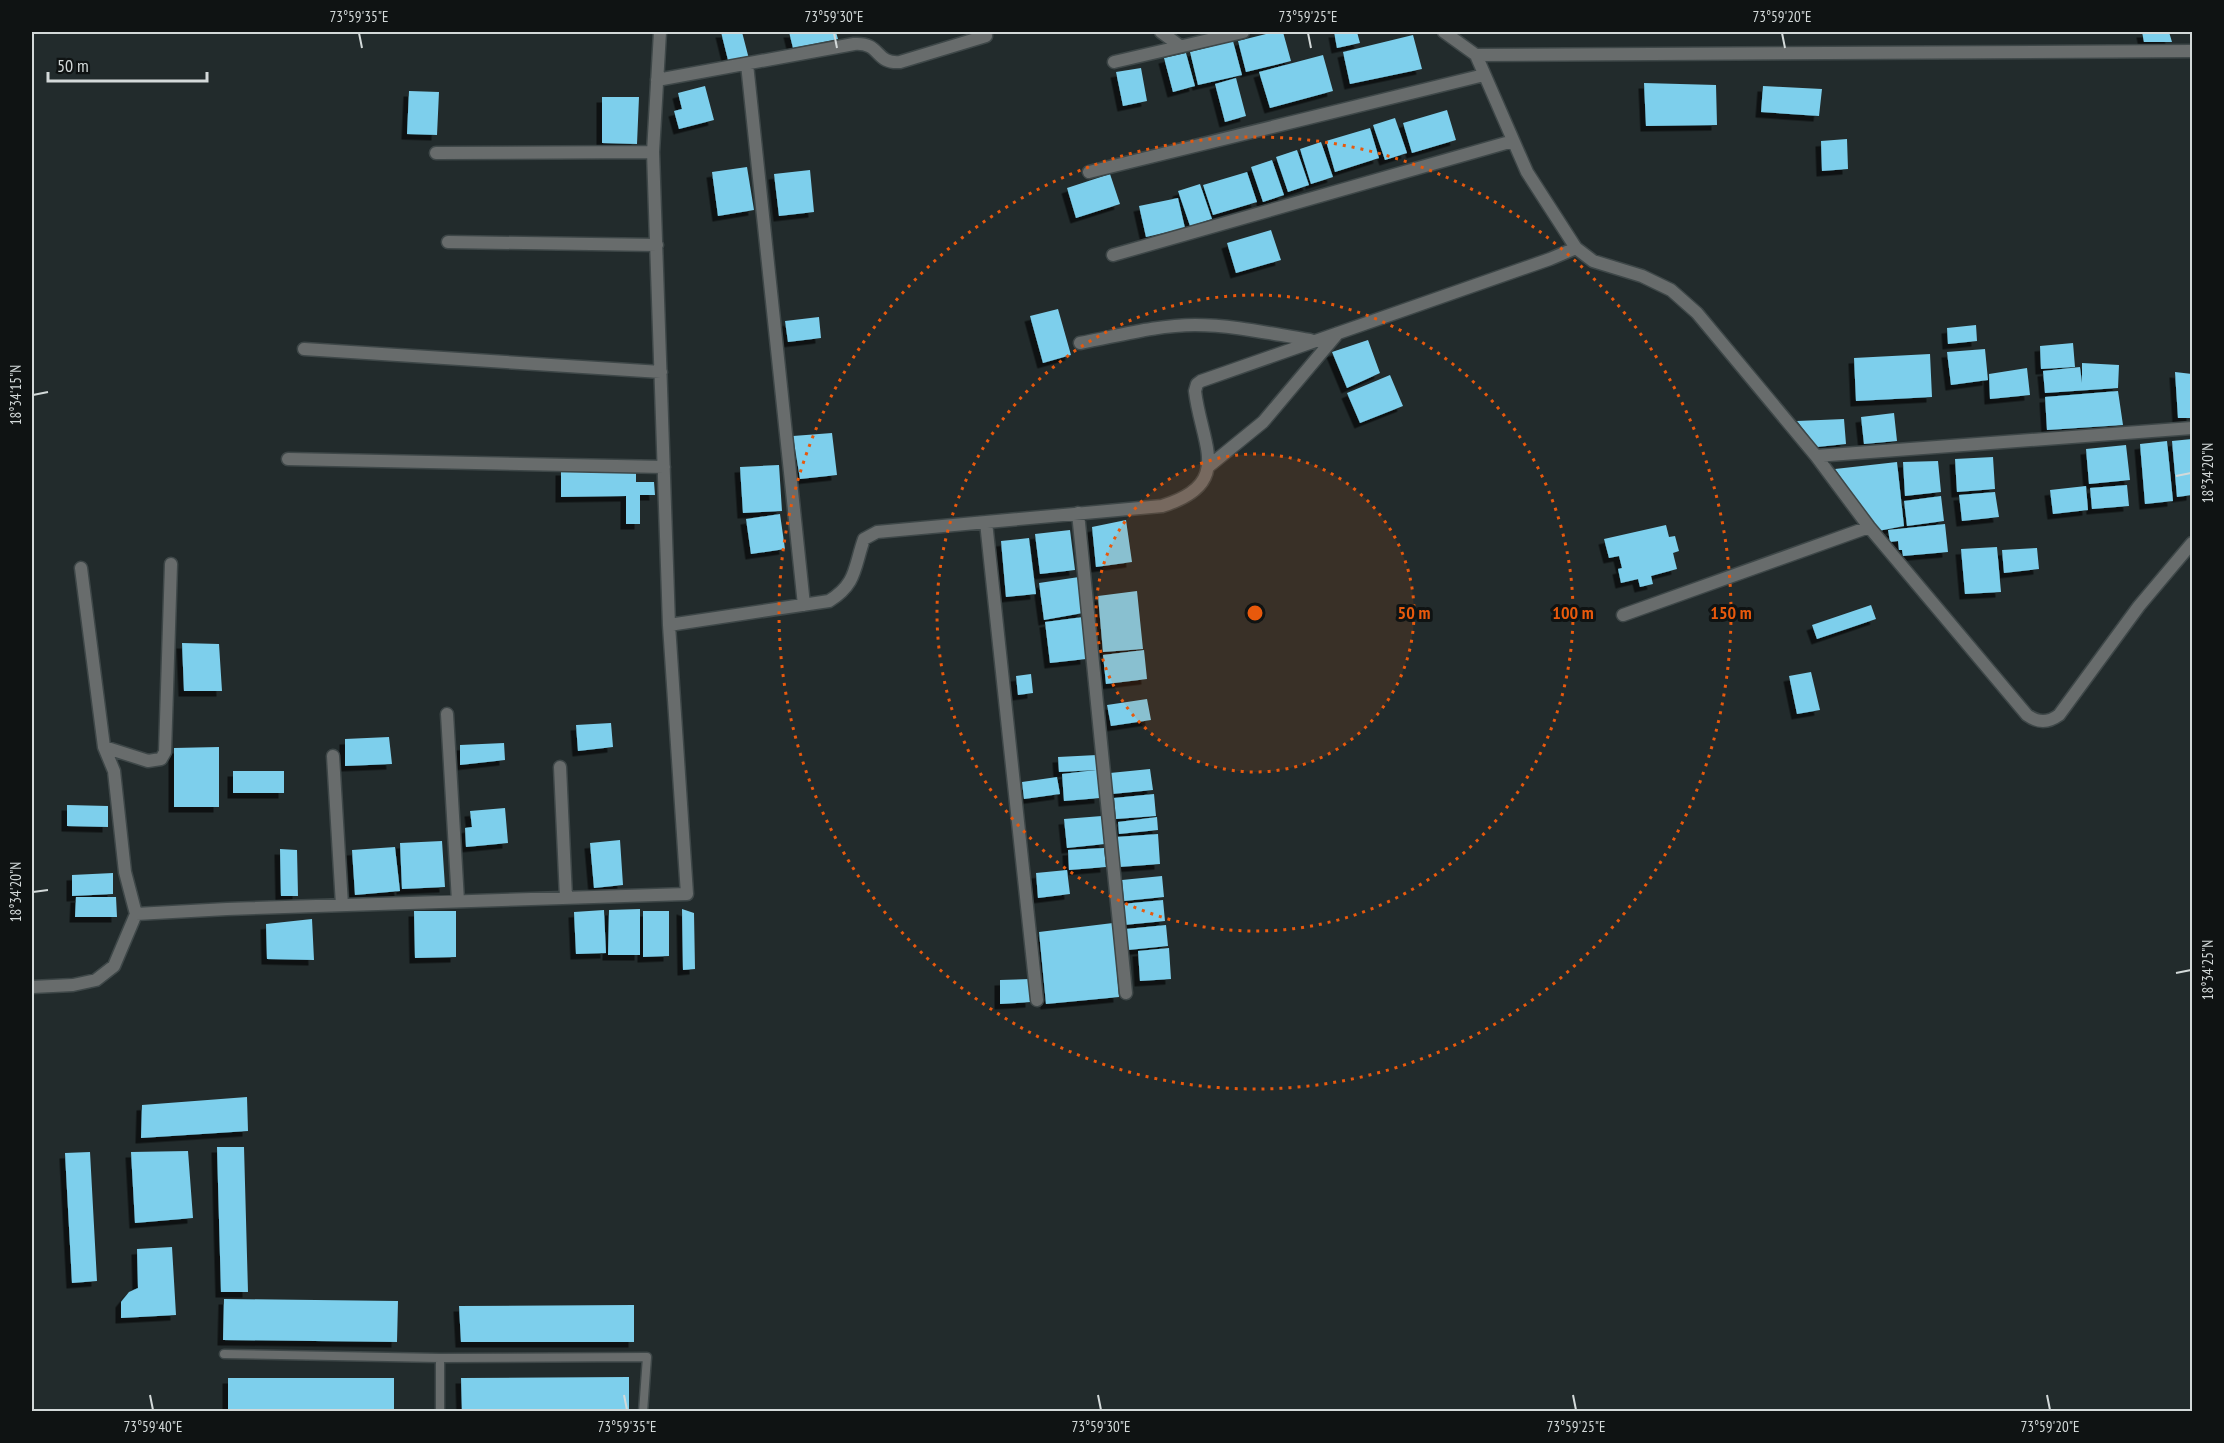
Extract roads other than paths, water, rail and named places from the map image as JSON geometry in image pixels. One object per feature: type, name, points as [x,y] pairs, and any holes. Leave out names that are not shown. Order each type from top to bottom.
[{"type":"street","points":[[136,914],[687,894],[669,625],[653,152],[660,32]]},
{"type":"street","points":[[1161,32],[1180,46]]},
{"type":"street","points":[[1114,62],[1243,32]]},
{"type":"street","points":[[1444,32],[1456,35],[1476,55],[1527,172],[1576,248],[1593,261],[1642,276],[1671,290],[1685,300],[1816,456],[1869,527],[2027,715],[2034,720],[2045,722],[2059,715],[2139,606],[2193,543]]},
{"type":"street","points":[[657,80],[866,43],[876,50],[880,58],[890,63],[900,62],[986,36]]},
{"type":"street","points":[[1476,55],[2193,51]]},
{"type":"street","points":[[747,64],[804,605]]},
{"type":"street","points":[[1089,172],[1484,75]]},
{"type":"street","points":[[1113,255],[1514,141]]},
{"type":"street","points":[[436,153],[653,152]]},
{"type":"street","points":[[448,242],[657,245]]},
{"type":"street","points":[[669,625],[829,601],[843,592],[849,584],[864,539],[877,532],[1162,506],[1183,500],[1204,479],[1209,466],[1209,453],[1196,400],[1197,384],[1214,375],[1576,248]]},
{"type":"street","points":[[1080,342],[1194,325],[1223,326],[1313,341]]},
{"type":"street","points":[[1209,466],[1263,422],[1338,332]]},
{"type":"street","points":[[304,349],[661,372]]},
{"type":"street","points":[[1816,456],[2193,428]]},
{"type":"street","points":[[288,459],[664,467]]},
{"type":"street","points":[[1078,513],[1126,993]]},
{"type":"street","points":[[986,522],[1037,1000]]},
{"type":"street","points":[[1623,615],[1869,527]]},
{"type":"street","points":[[104,747],[148,761],[161,759],[165,752],[171,564]]},
{"type":"street","points":[[32,987],[73,985],[96,980],[114,966],[136,914],[125,872],[114,771],[104,747],[81,568]]},
{"type":"street","points":[[447,714],[458,901]]},
{"type":"street","points":[[333,756],[342,905]]},
{"type":"street","points":[[560,767],[566,898]]},
{"type":"lane","points":[[225,1354],[440,1358],[647,1357],[643,1412]]},
{"type":"lane","points":[[440,1358],[440,1412]]}]
